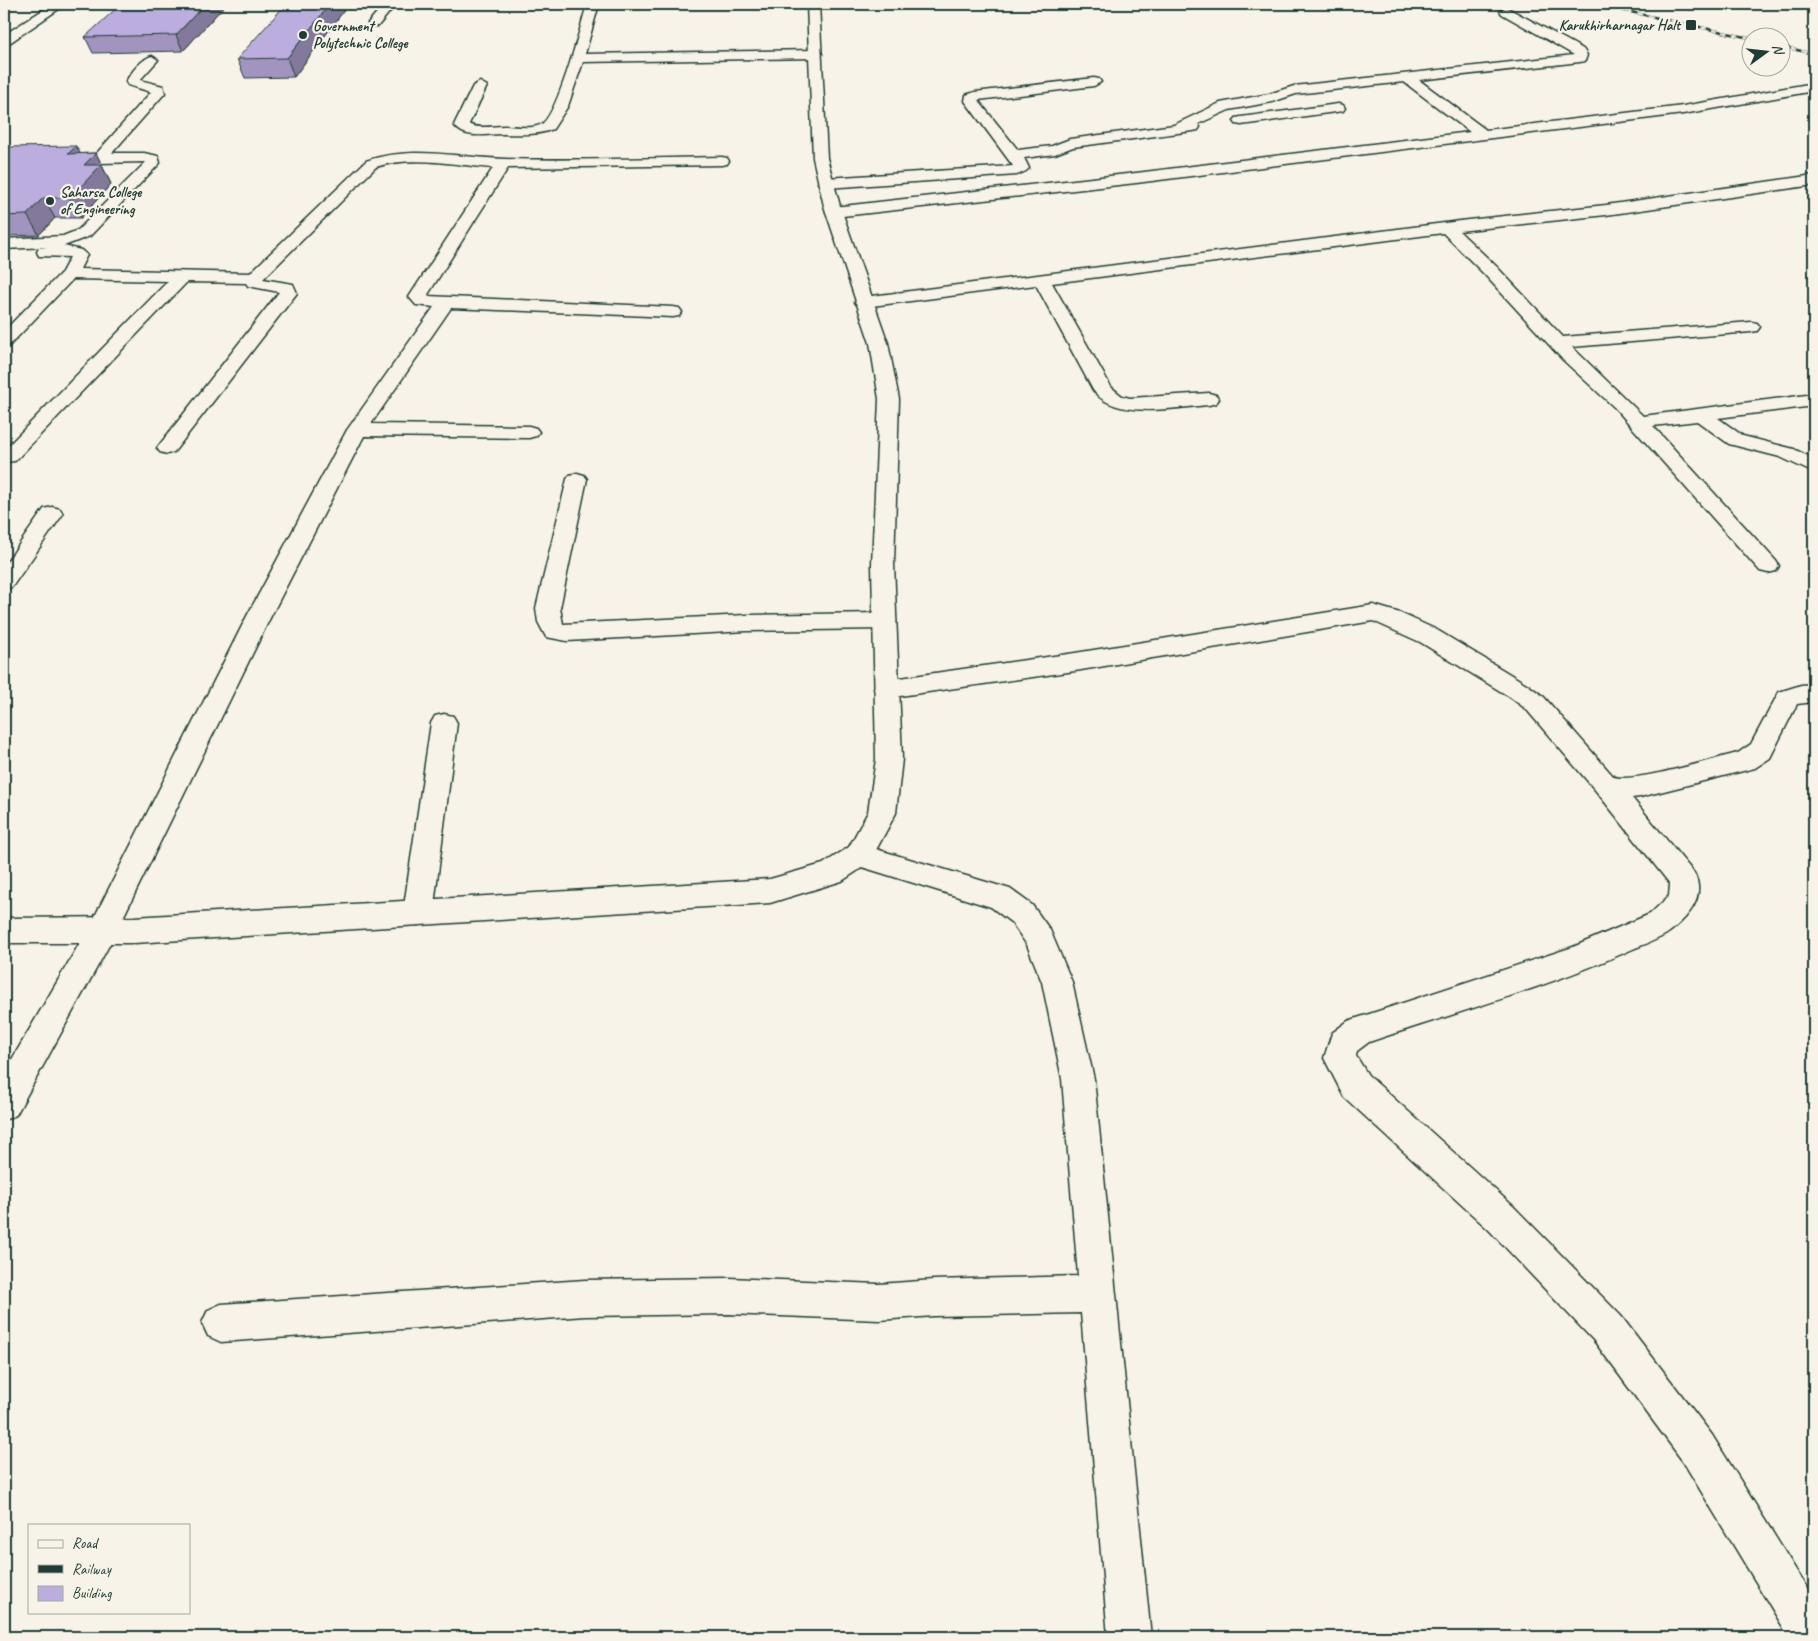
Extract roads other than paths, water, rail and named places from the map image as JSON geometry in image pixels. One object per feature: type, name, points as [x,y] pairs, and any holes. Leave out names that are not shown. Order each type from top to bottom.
[{"type":"street","points":[[4,41],[16,31],[60,4]]},
{"type":"street","points":[[374,23],[390,4]]},
{"type":"street","points":[[480,86],[461,125],[465,129],[476,131],[532,130],[546,127],[554,121],[593,4]]},
{"type":"street","points":[[4,931],[144,930],[770,891],[832,873],[860,855],[882,813],[889,758],[883,564],[889,399],[878,344],[834,212],[820,158],[813,4]]},
{"type":"street","points":[[1175,130],[1225,106],[1272,98],[1287,91],[1580,58],[1582,55],[1506,11]]},
{"type":"street","points":[[576,58],[816,54]]},
{"type":"street","points":[[100,158],[158,93],[158,89],[155,87],[133,82],[152,60]]},
{"type":"street","points":[[1406,77],[1483,135]]},
{"type":"street","points":[[826,183],[1017,170],[1021,168],[1014,155],[971,98],[1094,82]]},
{"type":"street","points":[[834,212],[1126,179],[1684,110],[1814,87]]},
{"type":"street","points":[[1014,155],[1055,150],[1070,143],[1338,108]]},
{"type":"street","points":[[4,161],[144,157],[153,159],[153,163],[84,233],[66,241],[4,244]]},
{"type":"street","points":[[69,274],[254,278],[371,164],[378,160],[399,158],[504,164],[722,161]]},
{"type":"street","points":[[504,164],[418,297],[418,300],[446,303],[673,312]]},
{"type":"street","points":[[864,302],[1447,228],[1606,210],[1814,181]]},
{"type":"street","points":[[1447,228],[1490,270],[1558,343],[1639,422],[1768,566]]},
{"type":"street","points":[[4,254],[73,252],[79,255],[69,274],[4,341]]},
{"type":"street","points":[[8,457],[182,277]]},
{"type":"street","points":[[167,448],[288,293],[289,290],[287,288],[254,282],[254,278]]},
{"type":"street","points":[[1042,280],[1103,390],[1110,398],[1120,403],[1130,404],[1209,399]]},
{"type":"street","points":[[4,1104],[102,931],[259,616],[357,430],[446,303]]},
{"type":"street","points":[[1558,343],[1751,327]]},
{"type":"street","points":[[1639,422],[1814,400]]},
{"type":"street","points":[[1701,414],[1736,440],[1787,453],[1814,467]]},
{"type":"street","points":[[357,430],[529,432]]},
{"type":"street","points":[[577,479],[548,608],[550,622],[554,631],[567,633],[747,623],[884,621]]},
{"type":"street","points":[[4,582],[52,514]]},
{"type":"street","points":[[886,689],[1085,660],[1373,613],[1387,616],[1409,627],[1519,691],[1535,703],[1605,784],[1684,881],[1685,892],[1680,904],[1660,923],[1580,958],[1359,1031],[1343,1042],[1340,1058],[1356,1086],[1501,1218],[1608,1329],[1698,1449],[1813,1637]]},
{"type":"street","points":[[1605,784],[1618,788],[1640,787],[1746,761],[1761,751],[1788,698],[1814,693]]},
{"type":"street","points":[[418,913],[444,723]]},
{"type":"street","points":[[860,855],[1000,898],[1022,914],[1039,939],[1057,982],[1078,1079],[1130,1637]]},
{"type":"street","points":[[221,1323],[585,1298],[729,1296],[879,1302],[934,1298],[1099,1294]]},
{"type":"railway","points":[[1594,4],[1740,36]]},
{"type":"railway","points":[[1790,48],[1814,54]]},
{"type":"place","name":"Karukhirharnagar Halt","points":[[1691,25]]},
{"type":"place","name":"Government Polytechnic College","points":[[303,35]]},
{"type":"place","name":"Saharsa College of Engineering","points":[[50,201]]}]
